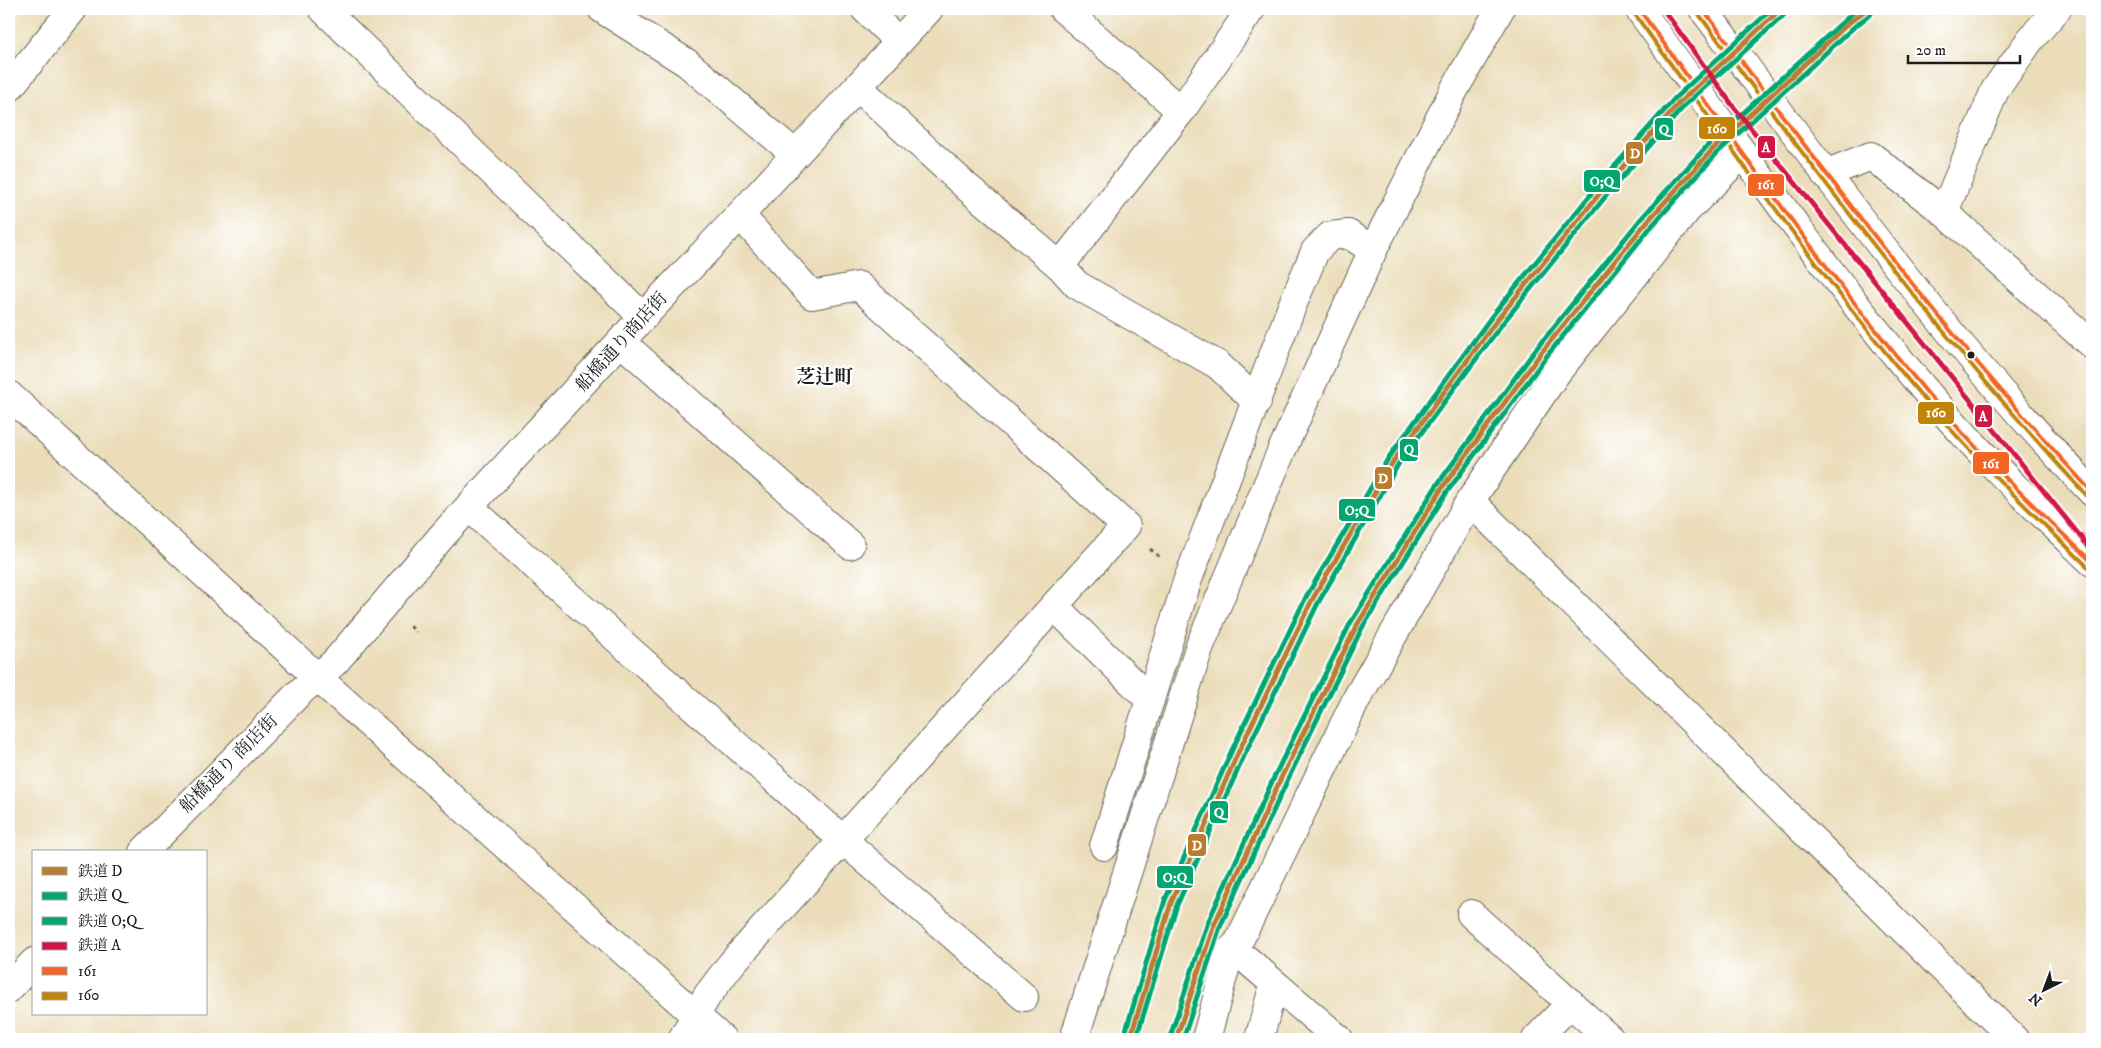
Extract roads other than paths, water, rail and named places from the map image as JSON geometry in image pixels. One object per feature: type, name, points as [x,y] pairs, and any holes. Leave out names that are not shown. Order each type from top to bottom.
[{"type":"main road","points":[[9,88],[73,9]]},
{"type":"main road","points":[[323,9],[643,317]]},
{"type":"main road","points":[[602,9],[687,63],[795,154]]},
{"type":"main road","points":[[866,9],[898,41]]},
{"type":"main road","name":"船橋通り商店街","points":[[317,677],[334,662],[442,536],[470,508],[643,317],[740,215],[929,9]]},
{"type":"main road","points":[[1063,9],[1181,111]]},
{"type":"main road","points":[[1060,266],[1181,111],[1251,9]]},
{"type":"main road","points":[[1074,1039],[1199,648],[1281,452],[1373,250],[1454,90],[1500,9]]},
{"type":"main road","points":[[1639,9],[1830,271],[1930,396],[2007,481],[2092,562]]},
{"type":"main road","points":[[1703,9],[1825,174],[1937,315],[2053,451],[2092,492]]},
{"type":"main road","points":[[1944,212],[1995,90],[2030,40],[2057,9]]},
{"type":"main road","points":[[858,87],[968,188],[1060,266],[1077,285],[1218,365],[1257,402]]},
{"type":"main road","points":[[1206,1039],[1230,951],[1238,943],[1357,698],[1470,502],[1557,372],[1686,211],[1743,153]]},
{"type":"main road","points":[[1825,174],[1871,156],[1944,212],[2092,346]]},
{"type":"main road","points":[[682,1039],[707,996],[732,963],[1126,526],[859,286],[812,295],[740,215]]},
{"type":"main road","points":[[1104,846],[1187,582],[1292,306],[1316,251],[1330,236],[1348,234],[1373,250]]},
{"type":"main road","points":[[621,342],[850,545]]},
{"type":"main road","points":[[9,394],[317,677],[722,1039]]},
{"type":"main road","points":[[1470,502],[2014,1039]]},
{"type":"main road","points":[[470,508],[843,840],[1024,997]]},
{"type":"main road","points":[[1054,606],[1150,700]]},
{"type":"main road","name":"船橋通り 商店街","points":[[144,850],[317,677]]},
{"type":"main road","points":[[1471,914],[1610,1039]]},
{"type":"main road","points":[[1230,951],[1247,960],[1338,1039]]},
{"type":"main road","points":[[9,988],[32,964]]},
{"type":"main road","points":[[1258,1039],[1274,984]]},
{"type":"main road","points":[[1536,1039],[1570,1003]]},
{"type":"rail line","name":"A","points":[[1663,9],[1733,106],[2092,551]]},
{"type":"rail line","name":"O;Q","points":[[1124,1037],[1165,900],[1232,750],[1306,597],[1389,457],[1492,316],[1600,183],[1676,97],[1772,9]]},
{"type":"rail line","name":"D","points":[[1130,1039],[1171,903],[1238,753],[1312,600],[1394,460],[1497,320],[1605,187],[1680,102],[1781,9]]},
{"type":"rail line","name":"O;Q","points":[[1170,1037],[1208,922],[1276,773],[1351,622],[1437,485],[1536,349],[1640,220],[1709,144],[1857,9]]},
{"type":"rail line","name":"D","points":[[1176,1039],[1214,925],[1282,776],[1357,625],[1442,488],[1541,353],[1645,224],[1713,149],[1850,22],[1867,9]]},
{"type":"rail line","name":"Q","points":[[1136,1039],[1177,905],[1244,756],[1318,603],[1399,463],[1502,324],[1610,191],[1684,106],[1785,14]]},
{"type":"rail line","name":"Q","points":[[1183,1039],[1220,927],[1288,779],[1362,628],[1447,492],[1546,357],[1650,228],[1717,153],[1854,27],[1871,14]]},
{"type":"district","name":"芝辻町","points":[[825,377]]}]
